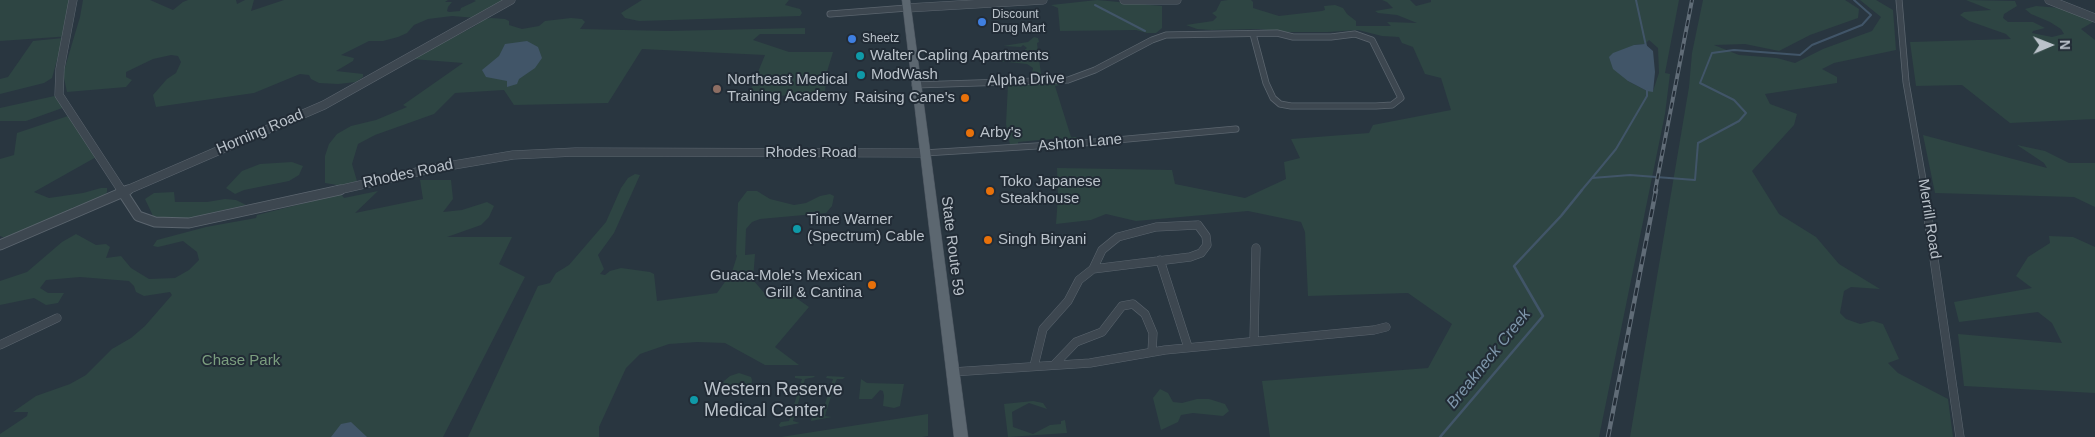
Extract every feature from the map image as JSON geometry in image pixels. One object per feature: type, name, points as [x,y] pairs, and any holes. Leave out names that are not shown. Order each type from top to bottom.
[{"type":"main road","name":"State Route 59","points":[[906,4],[961,437]]},
{"type":"street","name":"Rhodes Road","points":[[72,0],[60,69],[59,95],[138,216],[155,222],[170,224],[213,219],[430,169],[513,155],[575,152],[924,153]]},
{"type":"street","name":"Horning Road","points":[[0,245],[324,105],[511,0]]},
{"type":"street","points":[[830,14],[906,4],[1043,0]]},
{"type":"street","points":[[1124,0],[1177,0]]},
{"type":"street","name":"Merrill Road","points":[[1899,0],[1906,82],[1930,223],[1960,437]]},
{"type":"street","points":[[2049,0],[2095,18]]},
{"type":"street","name":"Alpha Drive","points":[[915,85],[1068,80],[1095,70],[1152,40],[1166,35],[1253,34],[1331,37],[1355,34],[1372,40],[1401,98],[1392,105],[1376,106],[1291,106],[1280,104],[1273,98],[1266,83],[1253,34]]},
{"type":"street","name":"Ashton Lane","points":[[924,153],[1084,143],[1236,129]]},
{"type":"street","points":[[1034,366],[1044,329],[1068,301],[1079,280],[1093,269],[1102,250],[1108,243],[1118,237],[1156,227],[1198,225],[1203,230],[1207,245],[1201,253],[1190,257],[1093,269]]},
{"type":"street","points":[[1254,340],[1256,248]]},
{"type":"street","points":[[1160,260],[1188,347]]},
{"type":"street","points":[[1054,364],[1076,342],[1102,332],[1122,306],[1133,304],[1145,314],[1153,333],[1152,352]]},
{"type":"street","points":[[0,345],[56,318]]},
{"type":"street","points":[[952,372],[1090,363],[1188,347],[1386,327]]},
{"type":"green space","points":[[0,0],[73,0],[69,14],[71,36],[0,41]]},
{"type":"green space","points":[[83,0],[150,0],[173,10],[188,0],[236,0],[237,4],[245,0],[254,0],[251,11],[284,0],[448,0],[445,2],[452,2],[448,7],[447,11],[449,12],[460,11],[461,8],[476,1],[474,0],[509,0],[476,18],[452,16],[428,19],[414,25],[407,33],[398,37],[383,41],[369,41],[341,55],[354,58],[353,61],[336,71],[363,74],[363,77],[356,82],[338,84],[319,83],[311,79],[309,75],[300,74],[254,93],[156,107],[153,95],[167,79],[176,73],[181,62],[178,56],[171,55],[153,59],[126,72],[126,77],[132,80],[126,87],[67,92],[63,74],[80,17]]},
{"type":"green space","points":[[642,0],[789,0],[785,5],[800,9],[802,13],[800,16],[639,21],[625,18],[621,13]]},
{"type":"green space","points":[[1097,0],[1162,6],[1162,28],[1156,33],[1136,30],[1060,31],[1058,8],[1051,5]]},
{"type":"green space","points":[[1251,0],[1253,8],[1279,16],[1322,11],[1325,10],[1324,6],[1335,5],[1343,8],[1356,21],[1356,26],[1391,26],[1387,22],[1417,23],[1397,15],[1378,13],[1375,11],[1393,8],[1382,0],[1410,0],[1416,6],[1431,2],[1431,0],[1679,0],[1665,73],[1670,74],[1665,114],[1599,437],[1270,437],[1262,381],[1428,368],[1452,324],[1408,293],[1308,296],[1305,232],[1301,222],[1248,211],[1136,221],[1106,214],[1091,220],[1056,224],[1058,197],[1057,168],[1172,170],[1175,184],[1245,198],[1286,179],[1284,162],[1300,158],[1291,139],[1369,133],[1373,125],[1451,110],[1441,78],[1425,74],[1413,47],[1402,43],[1399,37],[1382,36],[1358,30],[1285,32],[1258,29],[1211,30],[1197,29],[1186,25],[1213,21],[1217,17],[1212,13],[1216,11],[1221,1]],"holes":[[[1649,40],[1658,48],[1659,73],[1653,91],[1647,91],[1628,81],[1634,45],[1645,44]]]},
{"type":"green space","points":[[1703,0],[1845,0],[1859,9],[1858,18],[1810,35],[1779,51],[1745,44],[1714,45],[1739,55],[1777,58],[1795,63],[1823,49],[1872,31],[1881,17],[1860,0],[1876,0],[1893,10],[1896,50],[1834,63],[1822,69],[1837,77],[1837,83],[1765,94],[1770,104],[1797,114],[1794,125],[1752,171],[1779,214],[1816,237],[1839,264],[1880,289],[1851,287],[1844,291],[1840,313],[1846,319],[1860,324],[1873,321],[1883,324],[1899,359],[1888,363],[1898,373],[1948,399],[1953,437],[1630,437],[1689,87],[1692,53]]},
{"type":"green space","points":[[1966,0],[2015,1],[2017,6],[2004,14],[2003,18],[2008,22],[2033,22],[2045,28],[2033,31],[2032,33],[2052,37],[2064,34],[2061,29],[2025,9],[2036,6],[2061,8],[2095,21],[2081,29],[2095,40],[2095,119],[2010,123],[1962,85],[1916,86],[1910,42],[2011,39],[2006,34],[1969,21],[1960,15],[1964,12],[1991,10]]},
{"type":"green space","points":[[571,18],[582,19],[585,22],[580,29],[668,31],[805,28],[805,34],[760,34],[753,40],[789,52],[833,52],[826,75],[825,95],[753,96],[749,94],[765,55],[642,49],[608,103],[514,105],[504,90],[455,93],[434,114],[375,135],[358,144],[352,164],[357,181],[343,186],[325,183],[325,156],[329,144],[337,134],[351,126],[376,120],[407,107],[403,105],[463,63],[412,59],[485,19],[505,19],[509,21],[509,25],[522,29],[539,26],[545,21]]},
{"type":"green space","points":[[1034,37],[1038,38],[1039,42],[1037,43],[1041,74],[1038,77],[1031,78],[1033,68],[1027,64],[998,61],[1021,53],[1027,48],[1023,45],[1021,47],[1003,46],[1028,42]]},
{"type":"green space","points":[[63,38],[52,78],[44,83],[0,94],[0,79],[8,77],[33,41]]},
{"type":"green space","points":[[1060,83],[1060,85],[1055,86],[1071,137],[1077,137],[1078,140],[1064,142],[1061,138],[1018,142],[1018,145],[1010,145],[1006,124],[1008,84]]},
{"type":"green space","points":[[59,95],[68,106],[26,121],[0,121],[0,108]]},
{"type":"green space","points":[[71,115],[98,156],[34,192],[49,198],[83,193],[101,188],[107,188],[107,192],[104,196],[72,208],[78,211],[10,240],[0,236],[0,159],[14,155],[17,133]]},
{"type":"green space","points":[[1923,135],[2047,168],[2044,163],[2017,145],[2045,151],[2069,163],[2095,163],[2095,207],[2074,197],[1935,193]]},
{"type":"green space","points":[[292,162],[303,166],[299,175],[289,181],[244,190],[235,194],[226,188],[242,171],[260,164]]},
{"type":"green space","points":[[635,174],[640,175],[614,233],[598,255],[604,269],[600,274],[605,275],[610,271],[621,268],[650,272],[654,274],[657,301],[717,293],[732,272],[737,256],[738,203],[747,191],[757,191],[770,199],[794,205],[806,203],[820,196],[830,194],[834,196],[832,206],[826,213],[760,219],[752,222],[746,229],[745,255],[755,254],[753,280],[766,295],[785,290],[809,307],[775,347],[799,365],[765,365],[725,343],[669,344],[640,354],[626,368],[599,427],[599,437],[468,437],[538,286],[550,283],[556,273],[569,265],[606,222],[621,188],[628,178]]},
{"type":"green space","name":"Chase Park","points":[[420,180],[451,180],[453,199],[443,212],[462,210],[487,202],[494,206],[489,217],[481,225],[447,237],[512,237],[499,264],[525,277],[443,437],[0,437],[0,434],[27,416],[28,412],[13,412],[36,396],[70,384],[86,375],[112,349],[131,338],[145,326],[172,295],[170,292],[144,296],[136,292],[134,286],[129,281],[80,277],[46,280],[40,288],[48,293],[64,293],[58,303],[46,305],[34,298],[0,305],[0,281],[27,272],[62,242],[76,234],[96,245],[106,244],[110,247],[106,258],[121,256],[131,268],[149,279],[175,278],[189,270],[199,260],[197,252],[183,241],[158,247],[153,246],[157,240],[206,227],[256,218],[257,215],[341,194],[344,198],[378,191],[355,213],[423,199]]},
{"type":"green space","points":[[174,192],[175,202],[207,202],[225,199],[236,200],[246,205],[190,218],[161,218],[153,216],[145,199],[154,193]]},
{"type":"green space","points":[[2049,236],[2073,237],[2095,247],[2095,393],[1964,386],[1958,334],[2062,343],[2052,323],[2038,312],[1959,322],[1954,302],[2032,288],[2016,276],[2028,257],[2050,243]]},
{"type":"green space","points":[[739,373],[751,377],[751,387],[737,394],[724,391],[722,388],[724,381],[730,376]]},
{"type":"green space","points":[[795,376],[815,377],[805,379],[793,421],[800,423],[780,427],[781,422],[789,421],[802,379],[795,378]]},
{"type":"green space","points":[[827,376],[845,377],[837,379],[835,383],[825,416],[832,417],[811,421],[812,417],[821,416],[833,379],[826,378]]},
{"type":"green space","points":[[861,379],[867,383],[904,384],[900,406],[894,408],[883,406],[884,396],[883,391],[880,390],[872,399],[859,399]]},
{"type":"green space","points":[[1160,389],[1168,393],[1173,402],[1182,403],[1197,399],[1209,399],[1225,404],[1229,411],[1223,416],[1193,413],[1181,415],[1178,422],[1161,430],[1153,398]]},
{"type":"green space","points":[[1033,401],[1043,403],[1047,409],[1029,403],[1012,412],[1013,427],[1033,434],[1050,425],[1061,424],[1061,421],[1065,420],[1067,433],[1008,437],[1004,404]]},
{"type":"green space","points":[[928,414],[928,436],[922,437],[781,437]]},
{"type":"water","points":[[527,41],[538,47],[542,58],[535,68],[519,79],[517,84],[507,87],[507,81],[486,77],[482,70],[499,56],[505,44]]},
{"type":"water","points":[[1645,44],[1653,51],[1655,72],[1653,92],[1647,91],[1628,81],[1613,69],[1609,57],[1613,53],[1634,45]]},
{"type":"water","points":[[351,422],[367,437],[331,437],[341,424]]},
{"type":"waterway","name":"Breakneck Creek","points":[[1636,0],[1646,46]]},
{"type":"waterway","name":"Breakneck Creek","points":[[1592,178],[1630,175],[1695,180],[1698,143],[1739,121],[1746,113],[1734,100],[1700,83],[1712,53],[1734,50],[1800,55],[1812,45],[1862,25],[1871,15],[1854,0]]},
{"type":"waterway","points":[[1095,5],[1145,31]]},
{"type":"waterway","name":"Breakneck Creek","points":[[1592,178],[1616,149],[1647,96],[1647,89]]},
{"type":"waterway","name":"Breakneck Creek","points":[[1581,191],[1592,178]]},
{"type":"waterway","name":"Breakneck Creek","points":[[1440,437],[1543,316],[1514,266],[1561,216],[1582,190]]},
{"type":"railway","points":[[1655,191],[1692,0]]},
{"type":"railway","points":[[1608,437],[1656,190]]},
{"type":"place","name":"Discount Drug Mart","points":[[982,22]]},
{"type":"place","name":"Sheetz","points":[[852,39]]},
{"type":"place","name":"Walter Capling Apartments","points":[[860,56]]},
{"type":"place","name":"ModWash","points":[[861,75]]},
{"type":"place","name":"Northeast Medical Training Academy","points":[[717,89]]},
{"type":"place","name":"Raising Cane's","points":[[965,98]]},
{"type":"place","name":"Arby's","points":[[970,133]]},
{"type":"place","name":"Toko Japanese Steakhouse","points":[[990,191]]},
{"type":"place","name":"Time Warner (Spectrum) Cable","points":[[797,229]]},
{"type":"place","name":"Singh Biryani","points":[[988,240]]},
{"type":"place","name":"Guaca-Mole's Mexican Grill & Cantina","points":[[872,285]]},
{"type":"place","name":"Western Reserve Medical Center","points":[[694,400]]}]
